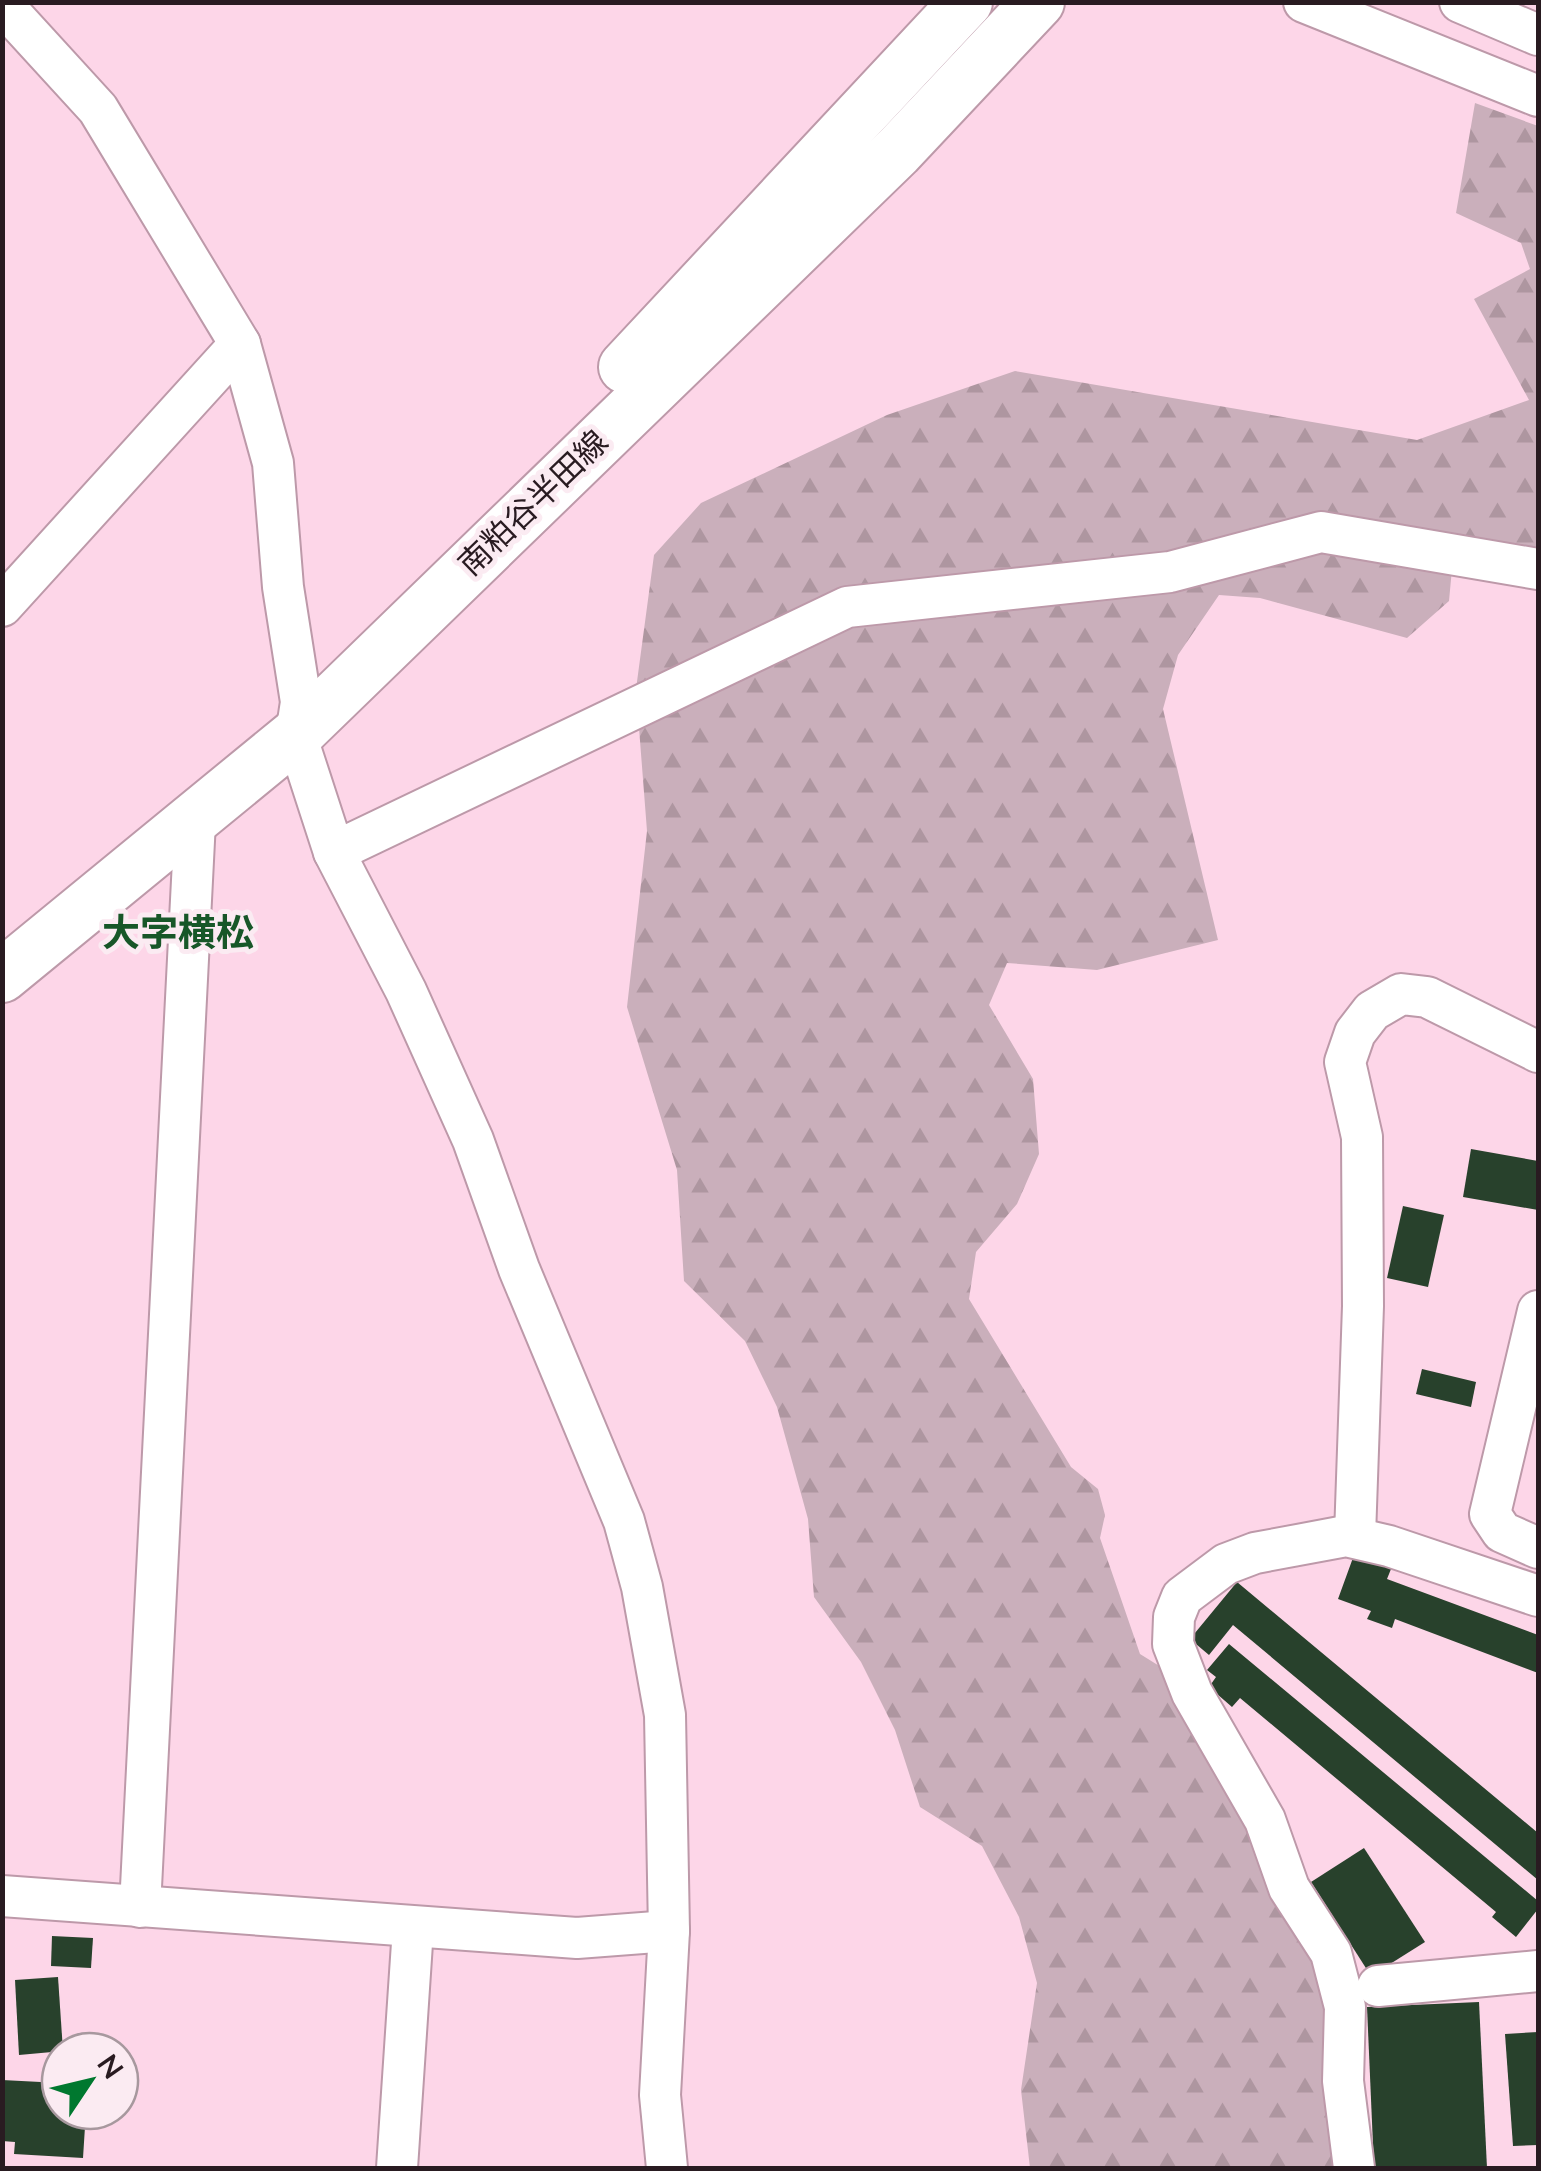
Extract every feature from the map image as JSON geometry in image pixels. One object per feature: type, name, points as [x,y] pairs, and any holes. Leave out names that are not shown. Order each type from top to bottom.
[{"type":"main road","name":"南粕谷半田線","points":[[2,976],[196,821],[298,718],[848,133],[966,2]]},
{"type":"main road","name":"南粕谷半田線","points":[[2,953],[298,718],[897,152],[1038,2]]},
{"type":"street","points":[[1304,2],[1538,96]]},
{"type":"street","points":[[1460,2],[1538,35]]},
{"type":"street","points":[[2,4],[98,109],[240,344],[273,463],[298,718],[334,852],[406,991],[473,1140],[519,1270],[624,1521],[642,1587],[666,1715],[670,1931],[660,2095],[666,2168]]},
{"type":"street","points":[[2,606],[240,344]]},
{"type":"street","points":[[334,852],[847,608],[1170,572],[1321,532],[1538,568]]},
{"type":"street","points":[[140,1906],[196,821]]},
{"type":"street","points":[[1355,1536],[1362,1326],[1362,1136],[1345,1062],[1355,1033],[1372,1011],[1402,994],[1427,997],[1538,1052]]},
{"type":"street","points":[[1538,1311],[1490,1514],[1502,1532],[1538,1548]]},
{"type":"street","points":[[1354,2168],[1342,2081],[1345,2007],[1330,1953],[1289,1888],[1265,1820],[1192,1693],[1172,1644],[1174,1617],[1182,1596],[1226,1564],[1269,1550],[1355,1536],[1538,1596]]},
{"type":"street","points":[[2,1896],[577,1938],[670,1931]]},
{"type":"street","points":[[396,2168],[414,1928]]},
{"type":"street","points":[[1378,1986],[1538,1971]]},
{"type":"green space","points":[[1475,103],[1538,126],[1538,579],[1453,558],[1449,601],[1407,638],[1260,598],[1219,595],[1178,655],[1163,709],[1218,940],[1097,970],[1007,963],[989,1005],[1033,1079],[1039,1154],[1017,1204],[976,1252],[969,1299],[1071,1467],[1098,1489],[1105,1515],[1100,1538],[1140,1654],[1169,1672],[1316,1959],[1328,2017],[1334,2168],[1030,2168],[1021,2090],[1037,1983],[1019,1917],[982,1846],[920,1807],[895,1730],[861,1662],[814,1597],[808,1519],[777,1407],[745,1341],[684,1281],[677,1170],[627,1007],[647,831],[636,689],[654,555],[701,503],[887,415],[1015,371],[1417,440],[1529,400],[1474,299],[1530,269],[1521,243],[1456,213]]},
{"type":"building","points":[[1471,1149],[1538,1161],[1538,1210],[1463,1197]]},
{"type":"building","points":[[1403,1206],[1444,1215],[1428,1287],[1387,1278]]},
{"type":"building","points":[[1422,1369],[1476,1382],[1471,1407],[1416,1394]]},
{"type":"building","points":[[1354,1555],[1391,1569],[1387,1579],[1538,1635],[1538,1673],[1395,1619],[1392,1628],[1367,1619],[1371,1611],[1338,1599]]},
{"type":"building","points":[[1237,1582],[1538,1833],[1538,1880],[1233,1625],[1209,1655],[1190,1639]]},
{"type":"building","points":[[1229,1644],[1538,1901],[1538,1909],[1516,1937],[1492,1917],[1496,1912],[1240,1698],[1232,1707],[1209,1687],[1216,1677],[1207,1670]]},
{"type":"building","points":[[1364,1848],[1425,1942],[1371,1976],[1311,1882]]},
{"type":"building","points":[[52,1936],[93,1938],[91,1968],[51,1966]]},
{"type":"building","points":[[58,1977],[62,2031],[40,2031],[40,2053],[19,2055],[15,1980]]},
{"type":"building","points":[[1479,2002],[1487,2168],[1374,2168],[1367,2007]]},
{"type":"building","points":[[1538,2032],[1538,2145],[1513,2146],[1505,2034]]},
{"type":"building","points":[[2,2080],[40,2082],[40,2131],[85,2131],[83,2158],[14,2154],[15,2142],[2,2141]]},
{"type":"district","name":"大字横松","points":[[178,933]]}]
